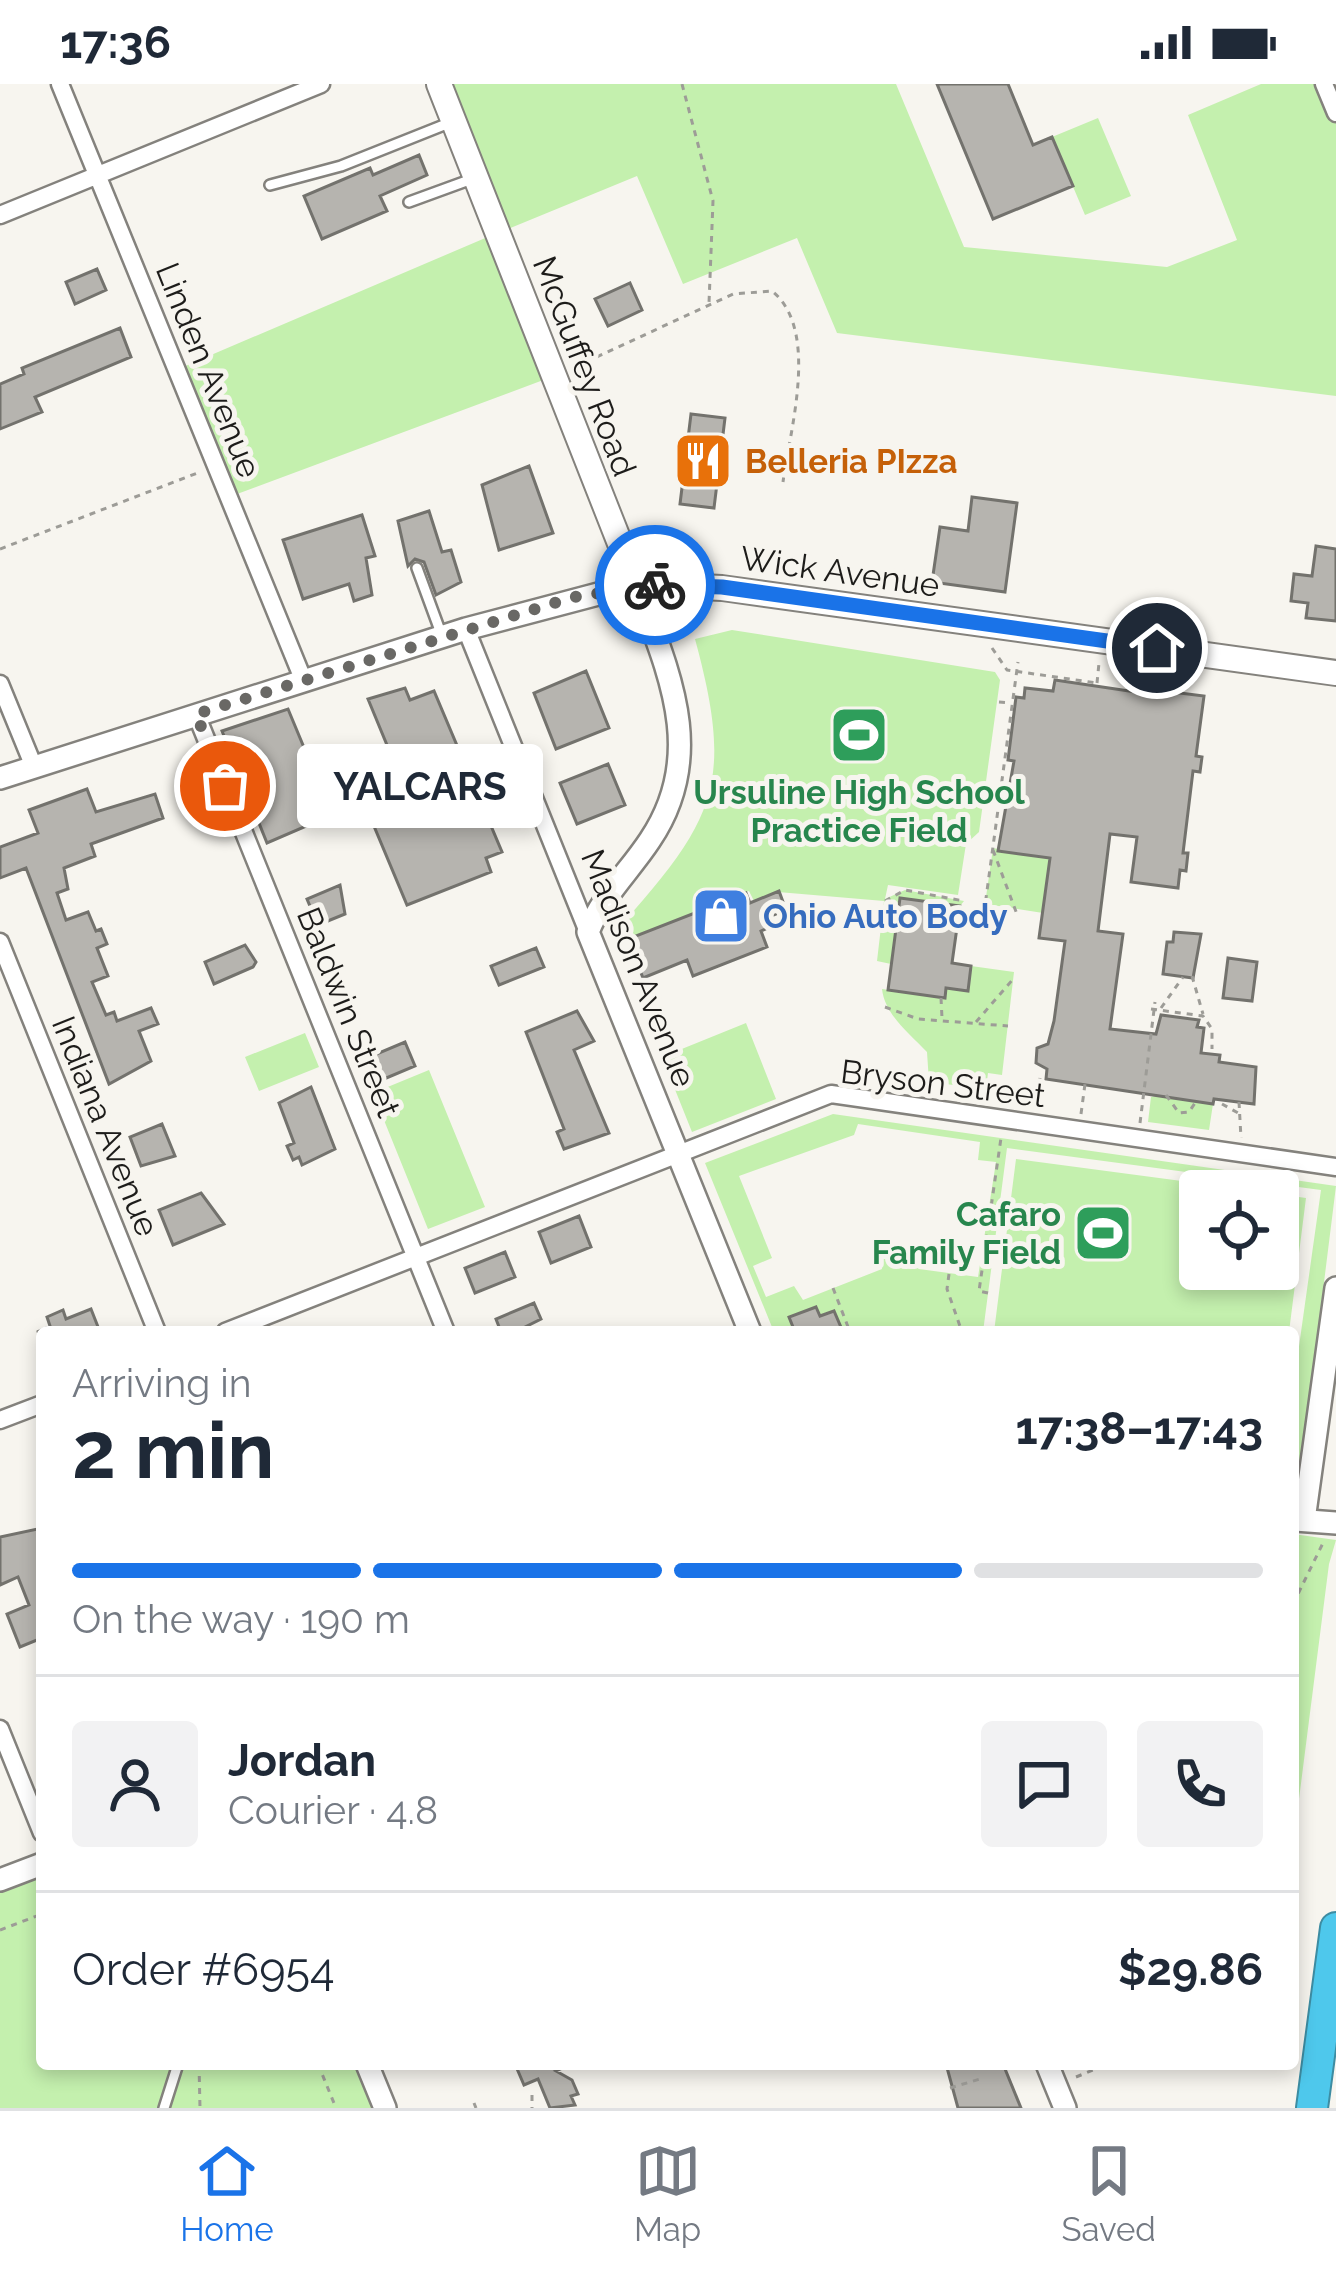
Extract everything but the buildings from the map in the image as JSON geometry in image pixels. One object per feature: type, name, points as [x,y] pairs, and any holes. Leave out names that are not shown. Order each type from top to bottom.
[{"type":"highway","points":[[1309,2108],[1336,1928]]},
{"type":"main road","name":"McGuffey Road","points":[[439,84],[636,584]]},
{"type":"main road","name":"Wick Avenue","points":[[636,584],[722,587],[1336,674]]},
{"type":"street","name":"Linden Avenue","points":[[60,84],[303,679]]},
{"type":"street","points":[[0,215],[321,84]]},
{"type":"street","points":[[1324,84],[1336,113]]},
{"type":"street","name":"Wick Avenue","points":[[0,778],[442,636],[636,584]]},
{"type":"street","name":"McGuffey Road","points":[[588,932],[609,890],[662,821],[682,764],[678,707],[636,584]]},
{"type":"street","name":"Madison Avenue","points":[[466,629],[749,1326]]},
{"type":"street","points":[[0,684],[34,767]]},
{"type":"street","name":"Baldwin Street","points":[[196,714],[444,1326]]},
{"type":"street","name":"Indiana Avenue","points":[[0,942],[155,1326]]},
{"type":"street","name":"Bryson Street","points":[[240,1326],[831,1094],[1336,1167]]},
{"type":"street","points":[[1331,1530],[1299,1520],[1336,1288]]},
{"type":"street","points":[[0,1420],[36,1405]]},
{"type":"street","points":[[0,1729],[36,1817]]},
{"type":"street","points":[[0,1880],[36,1866]]},
{"type":"street","points":[[369,2070],[385,2108]]},
{"type":"street","points":[[1049,2070],[1065,2108]]},
{"type":"lane","points":[[270,185],[340,166],[454,121]]},
{"type":"lane","points":[[409,202],[476,177]]},
{"type":"lane","points":[[417,568],[442,636]]},
{"type":"lane","points":[[164,2108],[176,2070]]},
{"type":"path","points":[[682,84],[712,201],[709,305]]},
{"type":"path","points":[[554,376],[709,305],[752,289],[772,292],[784,301],[797,351],[784,482]]},
{"type":"path","points":[[0,550],[216,466]]},
{"type":"path","points":[[992,648],[1000,664],[1017,672],[1097,684],[1099,663]]},
{"type":"path","points":[[984,913],[1018,662]]},
{"type":"path","points":[[1014,692],[1024,693]]},
{"type":"path","points":[[999,701],[1012,703]]},
{"type":"path","points":[[993,848],[1018,917]]},
{"type":"path","points":[[885,901],[905,890],[964,901]]},
{"type":"path","points":[[914,891],[914,899]]},
{"type":"path","points":[[941,903],[942,896]]},
{"type":"path","points":[[1155,1009],[1183,976]]},
{"type":"path","points":[[1192,976],[1203,1016],[1212,1029],[1212,1049]]},
{"type":"path","points":[[975,1023],[1013,978]]},
{"type":"path","points":[[941,998],[942,1019]]},
{"type":"path","points":[[1140,1124],[1155,1001]]},
{"type":"path","points":[[885,1007],[918,1018],[1008,1026]]},
{"type":"path","points":[[1155,1009],[1203,1016]]},
{"type":"path","points":[[1036,1109],[1040,1078]]},
{"type":"path","points":[[1081,1115],[1085,1084]]},
{"type":"path","points":[[1166,1096],[1179,1113],[1176,1130]]},
{"type":"path","points":[[1179,1113],[1189,1112],[1197,1100]]},
{"type":"path","points":[[1239,1102],[1241,1139]]},
{"type":"path","points":[[1222,1104],[1242,1115]]},
{"type":"path","points":[[988,1293],[979,1291],[1001,1138]]},
{"type":"path","points":[[949,1274],[959,1326]]},
{"type":"path","points":[[833,1288],[848,1326]]},
{"type":"path","points":[[1299,1592],[1331,1530]]},
{"type":"path","points":[[0,1930],[36,1916]]},
{"type":"path","points":[[200,2070],[200,2108]]},
{"type":"path","points":[[320,2070],[335,2108]]},
{"type":"path","points":[[1075,2078],[1094,2070],[1099,2081]]},
{"type":"path","points":[[950,2088],[980,2079]]},
{"type":"path","points":[[532,2095],[532,2108]]},
{"type":"green space","points":[[439,84],[896,84],[964,247],[1167,267],[1237,240],[1188,115],[1261,84],[1324,84],[1336,113],[1336,396],[837,333],[797,238],[683,284],[637,176],[498,233],[554,376],[229,497],[176,370],[497,233]]},
{"type":"green space","points":[[1098,118],[1131,196],[1085,215],[1052,137]]},
{"type":"green space","points":[[732,630],[995,672],[1000,680],[979,832],[966,844],[958,895],[888,885],[885,899],[905,890],[964,901],[960,906],[901,898],[891,964],[877,961],[884,901],[778,892],[754,901],[749,891],[628,939],[622,924],[679,854],[709,794],[713,728],[695,639]]},
{"type":"green space","points":[[993,848],[1050,858],[1043,913],[985,904]]},
{"type":"green space","points":[[971,966],[1014,972],[1002,1075],[988,1073],[986,1089],[929,1082],[927,1052],[893,1015],[882,989],[944,998],[946,988],[968,990]]},
{"type":"green space","points":[[746,1023],[776,1099],[692,1132],[662,1057]]},
{"type":"green space","points":[[305,1033],[319,1067],[259,1091],[245,1057]]},
{"type":"green space","points":[[429,1070],[485,1207],[428,1229],[373,1093]]},
{"type":"green space","points":[[1151,1097],[1213,1104],[1209,1130],[1148,1122]]},
{"type":"green space","points":[[833,1114],[1224,1170],[1179,1171],[1007,1148],[984,1326],[840,1326],[834,1311],[820,1316],[815,1307],[789,1317],[793,1326],[772,1326],[705,1163]],"holes":[[[858,1124],[980,1142],[978,1160],[996,1162],[978,1277],[919,1269],[894,1250],[879,1255],[882,1269],[803,1300],[794,1286],[766,1297],[753,1266],[772,1258],[739,1176],[854,1135]]]},
{"type":"green space","name":"Cafaro Family Field","points":[[1016,1159],[1179,1181],[1179,1290],[1294,1290],[1290,1326],[995,1326]]},
{"type":"green space","points":[[1299,1181],[1336,1186],[1299,1473],[1299,1346],[1321,1190],[1299,1187]]},
{"type":"green space","name":"Cafaro Family Field","points":[[1299,1197],[1306,1198],[1299,1253]]},
{"type":"green space","points":[[1299,1535],[1336,1540],[1299,1799]]},
{"type":"green space","points":[[36,1866],[36,2070],[369,2070],[385,2108],[0,2108],[0,1880]]},
{"type":"way so far","points":[[225,786],[196,714],[574,597],[636,584],[655,585]]},
{"type":"place","name":"Belleria PIzza","points":[[703,461]]},
{"type":"place","name":"Ursuline High School Practice Field","points":[[859,735]]},
{"type":"place","name":"YALCARS","points":[[225,786]]},
{"type":"place","name":"Ohio Auto Body","points":[[721,916]]},
{"type":"place","name":"Cafaro Family Field","points":[[1103,1233]]},
{"type":"route","points":[[655,585],[722,587],[1157,648]]}]
